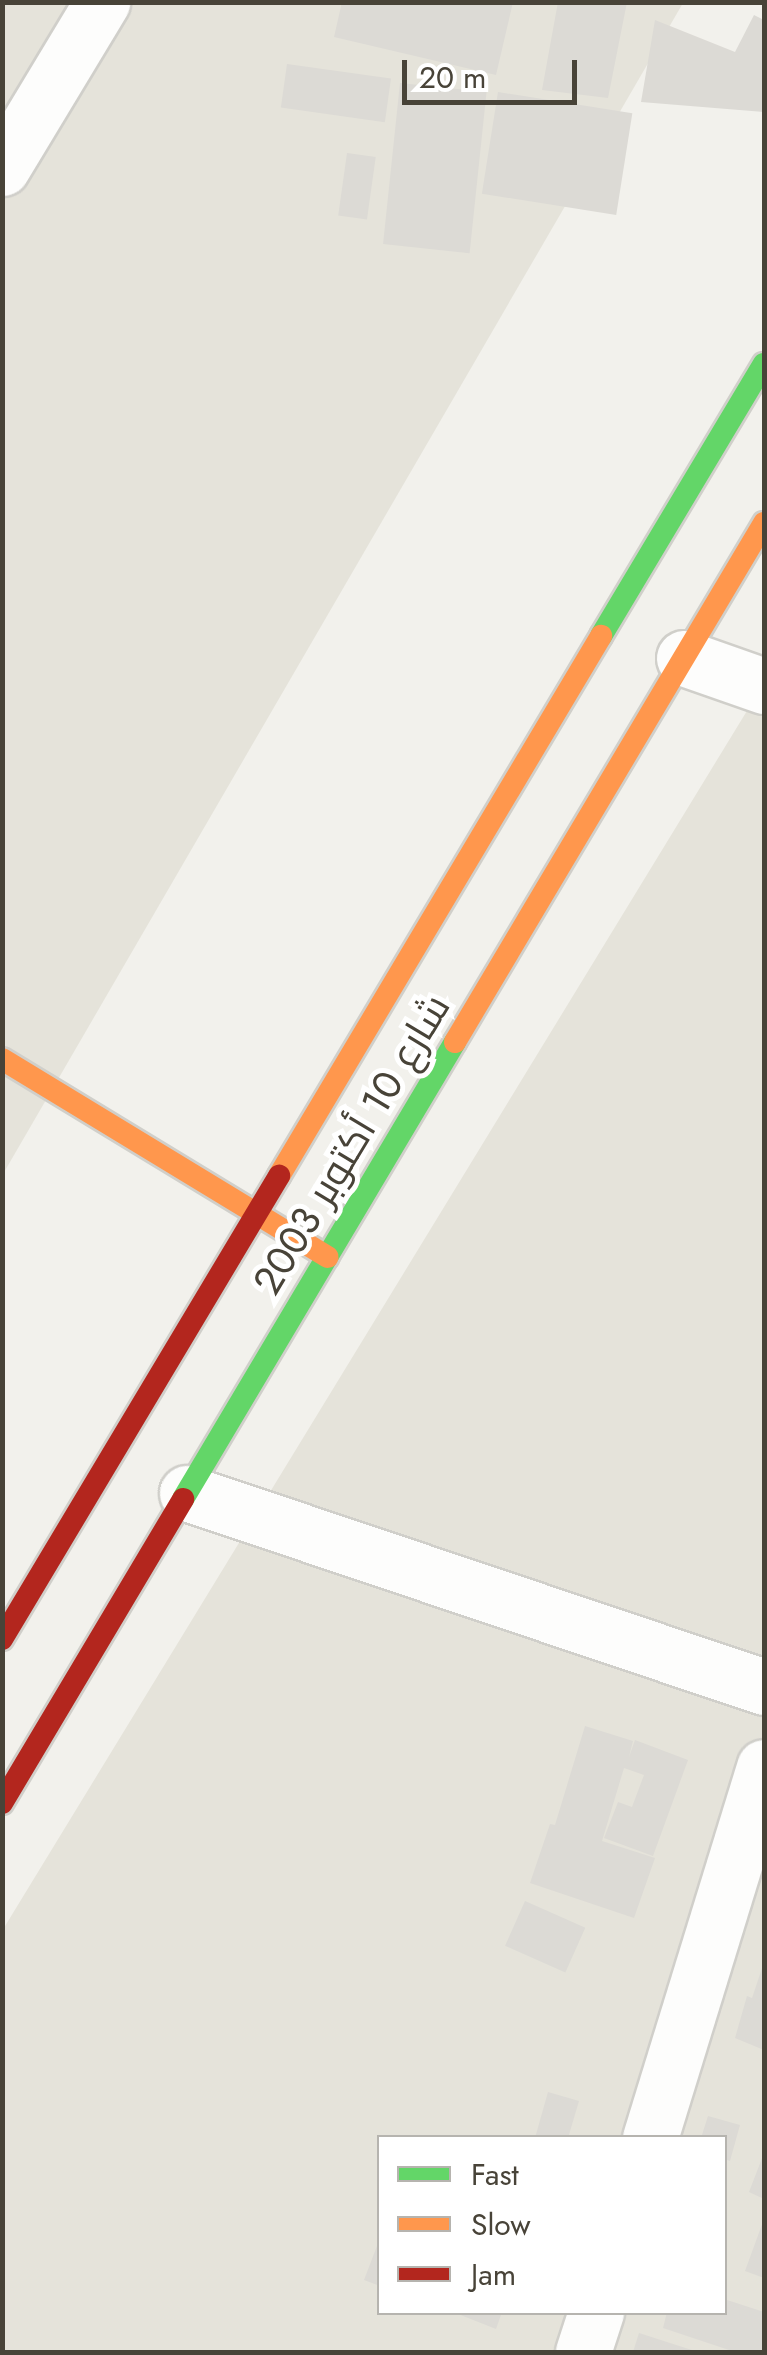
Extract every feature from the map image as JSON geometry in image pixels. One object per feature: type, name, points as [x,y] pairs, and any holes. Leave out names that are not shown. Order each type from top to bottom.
[{"type":"main road","name":"شارع 10 أكتوبر 2003","points":[[2,1639],[764,364]]},
{"type":"main road","name":"شارع 10 أكتوبر 2003","points":[[2,1803],[764,523]]},
{"type":"main road","points":[[2,1060],[328,1257]]},
{"type":"street","points":[[2,168],[102,2]]},
{"type":"street","points":[[684,658],[764,686]]},
{"type":"street","points":[[187,1493],[764,1687]]},
{"type":"street","points":[[651,2135],[764,1767]]},
{"type":"street","points":[[584,2352],[595,2315]]},
{"type":"shaded area","points":[[3,3],[683,3],[3,1174]]},
{"type":"shaded area","points":[[764,683],[764,2352],[3,2352],[2,1931]]},
{"type":"building","points":[[342,2],[513,2],[496,75],[334,37]]},
{"type":"building","points":[[558,2],[627,2],[608,98],[542,90]]},
{"type":"building","points":[[754,15],[764,20],[764,112],[641,102],[655,20],[735,52]]},
{"type":"building","points":[[287,64],[391,79],[385,122],[281,108]]},
{"type":"building","points":[[400,83],[487,92],[470,253],[383,244]]},
{"type":"building","points":[[498,92],[632,113],[616,215],[482,194]]},
{"type":"building","points":[[347,153],[376,157],[367,219],[338,215]]},
{"type":"building","points":[[585,1726],[633,1741],[629,1757],[635,1740],[688,1760],[653,1856],[604,1838],[618,1802],[632,1807],[644,1775],[624,1768],[602,1841],[655,1858],[634,1918],[530,1883],[550,1824],[555,1825]]},
{"type":"building","points":[[525,1901],[585,1928],[565,1973],[505,1946]]},
{"type":"building","points":[[764,1962],[764,2050],[735,2038],[747,1996],[752,1998]]},
{"type":"building","points":[[548,2092],[579,2101],[569,2135],[536,2135]]},
{"type":"building","points":[[708,2116],[740,2125],[730,2161],[727,2135],[702,2135]]},
{"type":"building","points":[[764,2153],[764,2199],[749,2192]]},
{"type":"building","points":[[764,2219],[764,2278],[745,2271]]},
{"type":"building","points":[[377,2246],[377,2285],[364,2280]]},
{"type":"building","points":[[727,2300],[764,2312],[764,2352],[735,2352],[663,2328],[666,2315],[727,2315]]},
{"type":"building","points":[[461,2315],[501,2315],[496,2329]]},
{"type":"building","points":[[639,2333],[698,2352],[633,2352]]},
{"type":"traffic: fast","points":[[601,636],[764,364]]},
{"type":"traffic: fast","points":[[183,1499],[455,1042]]},
{"type":"traffic: slow","points":[[455,1042],[764,523]]},
{"type":"traffic: slow","points":[[279,1176],[601,636]]},
{"type":"traffic: slow","points":[[2,1059],[328,1257]]},
{"type":"traffic: jam","points":[[2,1639],[279,1176]]},
{"type":"traffic: jam","points":[[2,1803],[183,1499]]}]
